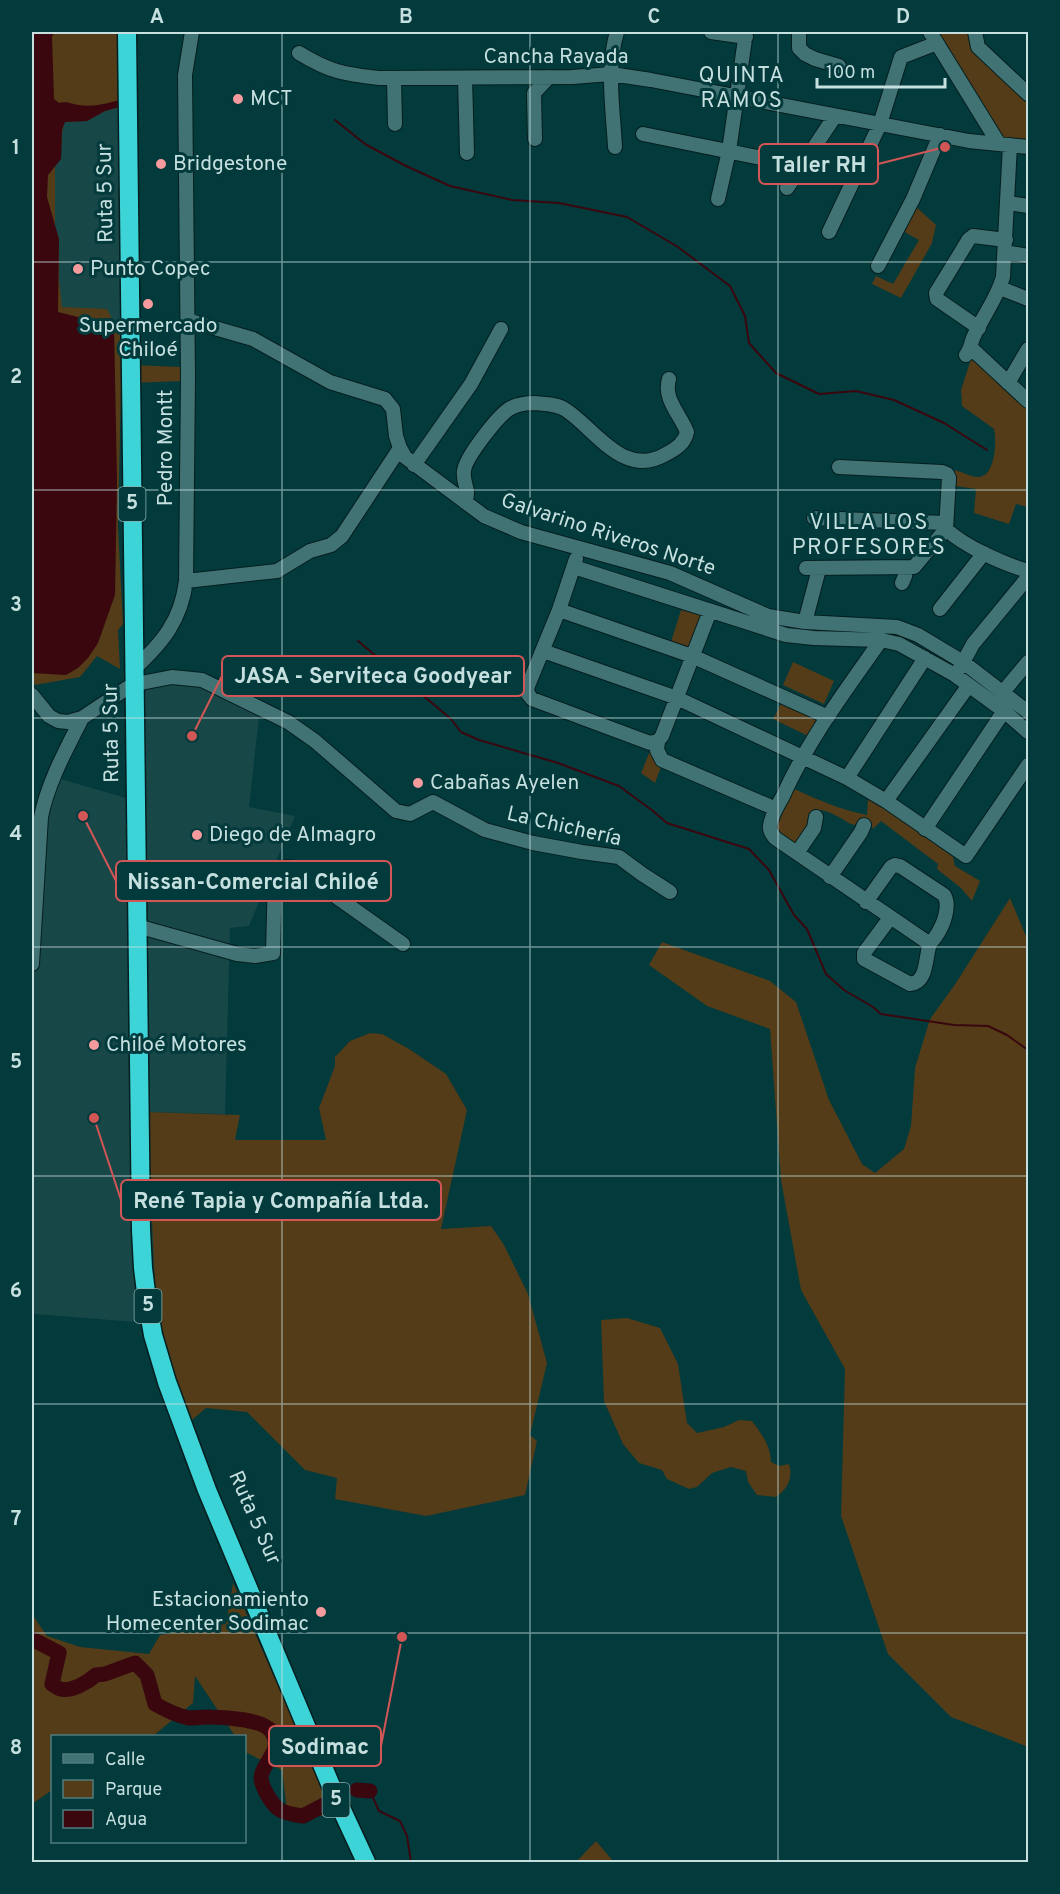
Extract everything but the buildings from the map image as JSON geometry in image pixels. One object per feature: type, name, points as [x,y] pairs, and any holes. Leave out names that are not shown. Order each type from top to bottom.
[{"type":"highway","name":"Ruta 5 Sur","points":[[127,32],[143,1268],[159,1358],[207,1490],[348,1827],[368,1863]]},
{"type":"highway","name":"Ruta 5 Sur","points":[[185,1427],[213,1476],[361,1826],[368,1863]]},
{"type":"highway","points":[[279,1662],[279,1651],[283,1642]]},
{"type":"street","name":"Pedro Montt","points":[[134,677],[174,622],[182,602],[186,581],[185,75],[192,32]]},
{"type":"street","points":[[615,147],[611,74],[617,32]]},
{"type":"street","points":[[711,32],[746,34],[729,151],[718,199]]},
{"type":"street","points":[[799,32],[799,48],[805,54],[839,66]]},
{"type":"street","points":[[975,32],[978,47],[1029,94]]},
{"type":"street","points":[[829,232],[880,124],[901,57],[933,37],[1005,144],[1008,203],[1003,277],[1000,288],[968,352],[1029,401]]},
{"type":"street","name":"Cancha Rayada","points":[[299,53],[323,67],[348,75],[394,78],[465,78],[611,74],[940,135],[1029,147]]},
{"type":"street","points":[[535,139],[534,93],[549,77]]},
{"type":"street","points":[[394,78],[395,124]]},
{"type":"street","points":[[465,78],[467,153]]},
{"type":"street","points":[[787,188],[835,116]]},
{"type":"street","points":[[643,135],[801,166]]},
{"type":"street","points":[[878,266],[913,199],[940,135]]},
{"type":"street","points":[[1008,203],[1029,206]]},
{"type":"street","points":[[979,328],[937,299],[936,293],[969,239],[973,237],[1006,246],[1029,256]]},
{"type":"street","points":[[1000,288],[1029,299]]},
{"type":"street","name":"Galvarino Riveros Norte","points":[[187,320],[254,339],[330,382],[385,399],[393,409],[396,436],[405,457],[484,516],[521,532],[670,573],[702,585],[745,608],[768,616],[805,622],[897,627],[918,635],[963,662],[1029,712]]},
{"type":"street","points":[[414,465],[471,384],[501,329]]},
{"type":"street","points":[[1008,383],[1029,349]]},
{"type":"street","points":[[465,502],[468,494],[464,477],[466,461],[500,416],[517,405],[543,404],[565,409],[596,437],[626,457],[647,462],[665,455],[682,442],[687,432],[669,397],[667,387],[669,379]]},
{"type":"street","points":[[186,581],[277,571],[310,551],[331,545],[342,536],[400,448]]},
{"type":"street","points":[[839,467],[947,474],[949,478],[946,526],[910,568],[902,582]]},
{"type":"street","points":[[814,518],[946,526],[984,553],[1014,567],[1029,570]]},
{"type":"street","points":[[579,549],[559,610],[527,688],[532,699],[650,742],[657,741],[662,736],[710,611]]},
{"type":"street","points":[[940,609],[984,553]]},
{"type":"street","points":[[574,567],[786,635],[881,640],[898,644],[956,675],[1029,732]]},
{"type":"street","points":[[805,622],[812,569],[910,568]]},
{"type":"street","points":[[956,675],[973,644],[1029,577]]},
{"type":"street","points":[[559,610],[692,656],[828,717]]},
{"type":"street","points":[[881,640],[802,758],[776,809],[770,826],[775,838],[930,944]]},
{"type":"street","points":[[543,651],[677,698],[847,778],[886,801],[966,856],[1029,765]]},
{"type":"street","points":[[847,778],[926,658]]},
{"type":"street","points":[[1003,692],[1029,662]]},
{"type":"street","name":"La Chichería","points":[[134,677],[172,676],[211,683],[288,722],[315,741],[396,811],[410,814],[433,802],[484,830],[533,843],[619,857],[670,892]]},
{"type":"street","points":[[32,695],[49,716],[58,721],[68,722],[82,718],[134,677]]},
{"type":"street","points":[[886,801],[969,685]]},
{"type":"street","points":[[925,829],[1004,711]]},
{"type":"street","points":[[32,964],[41,817],[56,773],[82,718]]},
{"type":"street","points":[[657,741],[657,750],[663,761],[776,809]]},
{"type":"street","points":[[797,854],[814,828],[816,817]]},
{"type":"street","points":[[830,877],[864,825]]},
{"type":"street","points":[[866,902],[891,867],[895,865],[927,883],[948,900],[939,930],[930,944],[921,978],[915,984],[910,984],[864,959],[864,953],[890,918]]},
{"type":"street","points":[[137,926],[237,954],[255,956],[273,953],[274,874],[279,869],[288,867],[300,871],[403,944]]},
{"type":"shaded area","points":[[119,107],[121,326],[58,313],[47,197],[48,175],[61,159],[62,130],[65,122],[87,121],[105,111]]},
{"type":"shaded area","points":[[192,681],[215,691],[259,717],[249,807],[295,816],[249,926],[230,928],[225,1114],[147,1112],[155,1285],[160,1324],[35,1314],[32,1313],[32,906],[43,826],[57,778],[126,798],[143,795],[143,688]]},
{"type":"green space","points":[[32,32],[118,32],[119,107],[105,111],[87,121],[65,122],[60,156],[55,167],[55,227],[59,239],[59,280],[62,307],[107,309],[122,339],[118,527],[123,624],[118,630],[120,669],[97,656],[80,677],[35,685],[32,680]]},
{"type":"green space","points":[[932,32],[972,32],[1028,97],[1028,146],[1000,142]]},
{"type":"green space","points":[[914,205],[936,225],[932,243],[901,298],[872,284],[876,276],[893,284],[919,240],[901,230]]},
{"type":"green space","points":[[971,359],[1028,409],[1028,507],[1016,504],[1009,524],[974,513],[976,489],[955,486],[955,470],[979,477],[989,471],[994,458],[994,429],[962,406],[961,390]]},
{"type":"green space","points":[[133,365],[181,367],[182,381],[133,383]]},
{"type":"green space","points":[[681,610],[704,616],[692,648],[671,642]]},
{"type":"green space","points":[[793,662],[834,681],[824,704],[783,685]]},
{"type":"green space","points":[[782,702],[819,718],[808,736],[773,719]]},
{"type":"green space","points":[[650,751],[657,755],[662,764],[655,783],[641,773]]},
{"type":"green space","points":[[792,788],[838,807],[867,815],[868,798],[876,802],[953,857],[955,866],[980,881],[972,901],[961,888],[937,869],[938,864],[881,821],[873,829],[867,819],[860,820],[855,825],[826,811],[811,811],[810,826],[801,843],[794,844],[776,831]]},
{"type":"green space","points":[[1010,898],[1028,941],[1028,1747],[951,1717],[888,1654],[841,1516],[845,1369],[801,1290],[781,1180],[770,1029],[707,1006],[649,965],[662,942],[770,981],[796,1002],[829,1100],[862,1164],[875,1173],[904,1149],[911,1126],[915,1068],[930,1019],[954,986]]},
{"type":"green space","points":[[370,1033],[382,1034],[446,1074],[467,1110],[441,1229],[491,1226],[504,1245],[528,1294],[547,1363],[530,1435],[537,1441],[525,1495],[426,1516],[335,1499],[337,1478],[305,1470],[247,1412],[206,1408],[192,1420],[171,1367],[160,1324],[155,1285],[147,1112],[240,1115],[235,1140],[326,1140],[319,1108],[335,1066],[335,1057],[350,1041]]},
{"type":"green space","points":[[627,1318],[660,1328],[678,1364],[687,1423],[697,1433],[724,1427],[739,1420],[752,1421],[767,1445],[771,1462],[779,1466],[789,1464],[790,1479],[780,1494],[776,1497],[757,1495],[748,1482],[746,1471],[731,1467],[712,1473],[697,1487],[689,1489],[667,1479],[662,1470],[639,1463],[623,1444],[604,1401],[601,1320]]},
{"type":"green space","points":[[233,1583],[333,1812],[324,1816],[287,1811],[282,1770],[246,1752],[246,1735],[234,1735],[195,1676],[193,1703],[154,1735],[51,1735],[51,1791],[32,1804],[32,1614],[47,1636],[80,1647],[149,1654],[160,1635],[226,1624]]},
{"type":"green space","points":[[596,1841],[614,1862],[576,1862]]},
{"type":"water","points":[[32,32],[54,32],[52,37],[54,99],[59,103],[89,106],[119,100],[119,107],[105,111],[87,121],[65,122],[62,130],[61,159],[48,175],[47,197],[59,239],[58,312],[114,326],[117,480],[115,595],[98,643],[78,668],[66,675],[32,673]]},
{"type":"waterway","points":[[335,120],[365,144],[450,186],[512,200],[559,203],[627,217],[678,247],[730,286],[745,316],[749,343],[776,373],[819,394],[856,391],[894,400],[944,423],[987,450]]},
{"type":"waterway","points":[[358,641],[451,719],[461,732],[479,740],[558,763],[619,786],[667,823],[749,849],[769,870],[794,915],[807,929],[826,974],[844,990],[881,1014],[954,1025],[988,1026],[1007,1035],[1028,1050]]},
{"type":"waterway","points":[[32,1639],[59,1653],[52,1684],[60,1689],[75,1688],[96,1675],[135,1663],[147,1675],[155,1704],[167,1711],[189,1718],[232,1718],[251,1721],[266,1727],[275,1738],[275,1744],[261,1778],[263,1787],[271,1800],[277,1808],[303,1816],[324,1805]]},
{"type":"waterway","points":[[357,1790],[370,1791]]},
{"type":"waterway","points":[[370,1791],[379,1811],[400,1821],[407,1836],[411,1862]]},
{"type":"place","name":"MCT","points":[[238,99]]},
{"type":"place","name":"Taller RH","points":[[945,147]]},
{"type":"place","name":"Bridgestone","points":[[161,164]]},
{"type":"place","name":"Punto Copec","points":[[78,269]]},
{"type":"place","name":"Supermercado Chiloé","points":[[148,304]]},
{"type":"place","name":"JASA - Serviteca Goodyear","points":[[192,736]]},
{"type":"place","name":"Cabañas Ayelen","points":[[418,783]]},
{"type":"place","name":"Nissan-Comercial Chiloé","points":[[83,816]]},
{"type":"place","name":"Diego de Almagro","points":[[197,835]]},
{"type":"place","name":"Chiloé Motores","points":[[94,1045]]},
{"type":"place","name":"René Tapia y Compañía Ltda.","points":[[94,1118]]},
{"type":"place","name":"Estacionamiento Homecenter Sodimac","points":[[321,1612]]},
{"type":"place","name":"Sodimac","points":[[402,1637]]},
{"type":"district","name":"QUINTA RAMOS","points":[[742,88]]},
{"type":"district","name":"VILLA LOS PROFESORES","points":[[869,536]]}]
